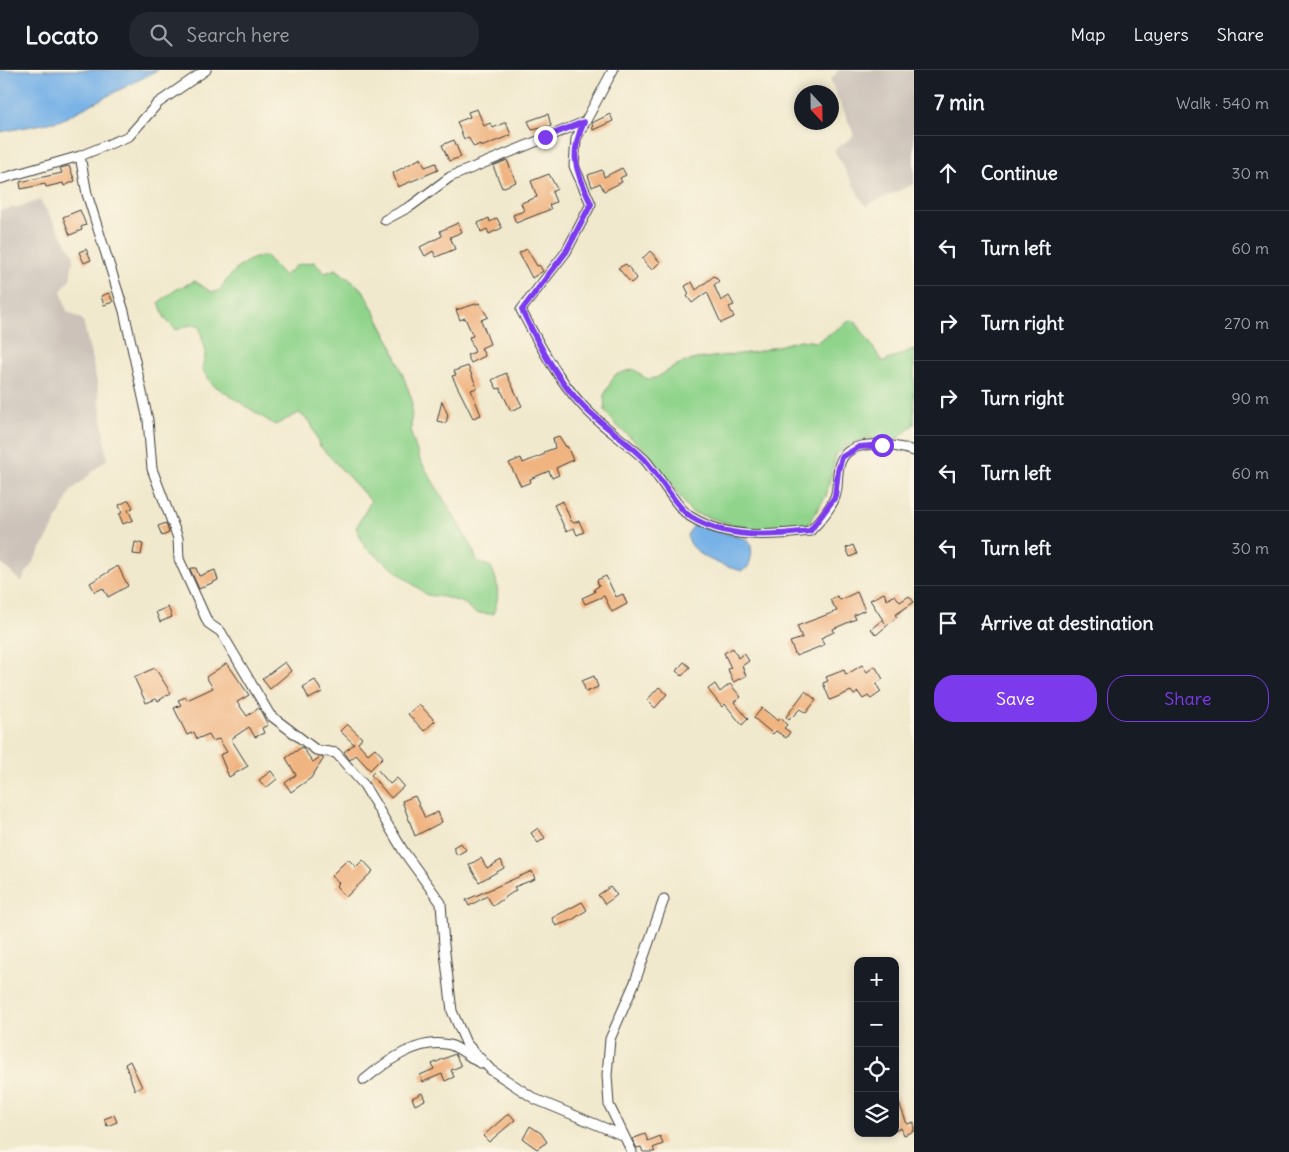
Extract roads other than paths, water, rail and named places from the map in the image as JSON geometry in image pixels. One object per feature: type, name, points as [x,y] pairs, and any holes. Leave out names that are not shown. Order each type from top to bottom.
[{"type":"street","points":[[0,179],[80,156],[129,136],[158,103],[206,70]]},
{"type":"street","points":[[612,70],[576,139],[574,166],[591,204],[566,252],[522,310],[552,366],[571,392],[602,424],[644,458],[664,482],[685,513],[706,525],[741,533],[766,536],[810,531],[835,497],[842,457],[850,451],[875,444],[914,451]]},
{"type":"street","points":[[385,220],[411,206],[450,177],[584,122]]},
{"type":"street","points":[[80,156],[87,194],[124,311],[148,420],[152,469],[178,538],[179,559],[186,577],[208,623],[221,632],[270,715],[316,750],[336,753],[364,785],[404,852],[441,903],[452,1011],[466,1043],[491,1070]]},
{"type":"street","points":[[632,1152],[609,1105],[606,1075],[610,1039],[635,982],[664,899]]},
{"type":"street","points":[[364,1080],[405,1051],[436,1044],[452,1046],[535,1100],[624,1136]]},
{"type":"water","points":[[0,70],[158,70],[59,121],[0,132]]},
{"type":"water","points":[[694,525],[747,539],[751,545],[752,553],[748,567],[742,571],[702,555],[690,543],[687,535]]}]
